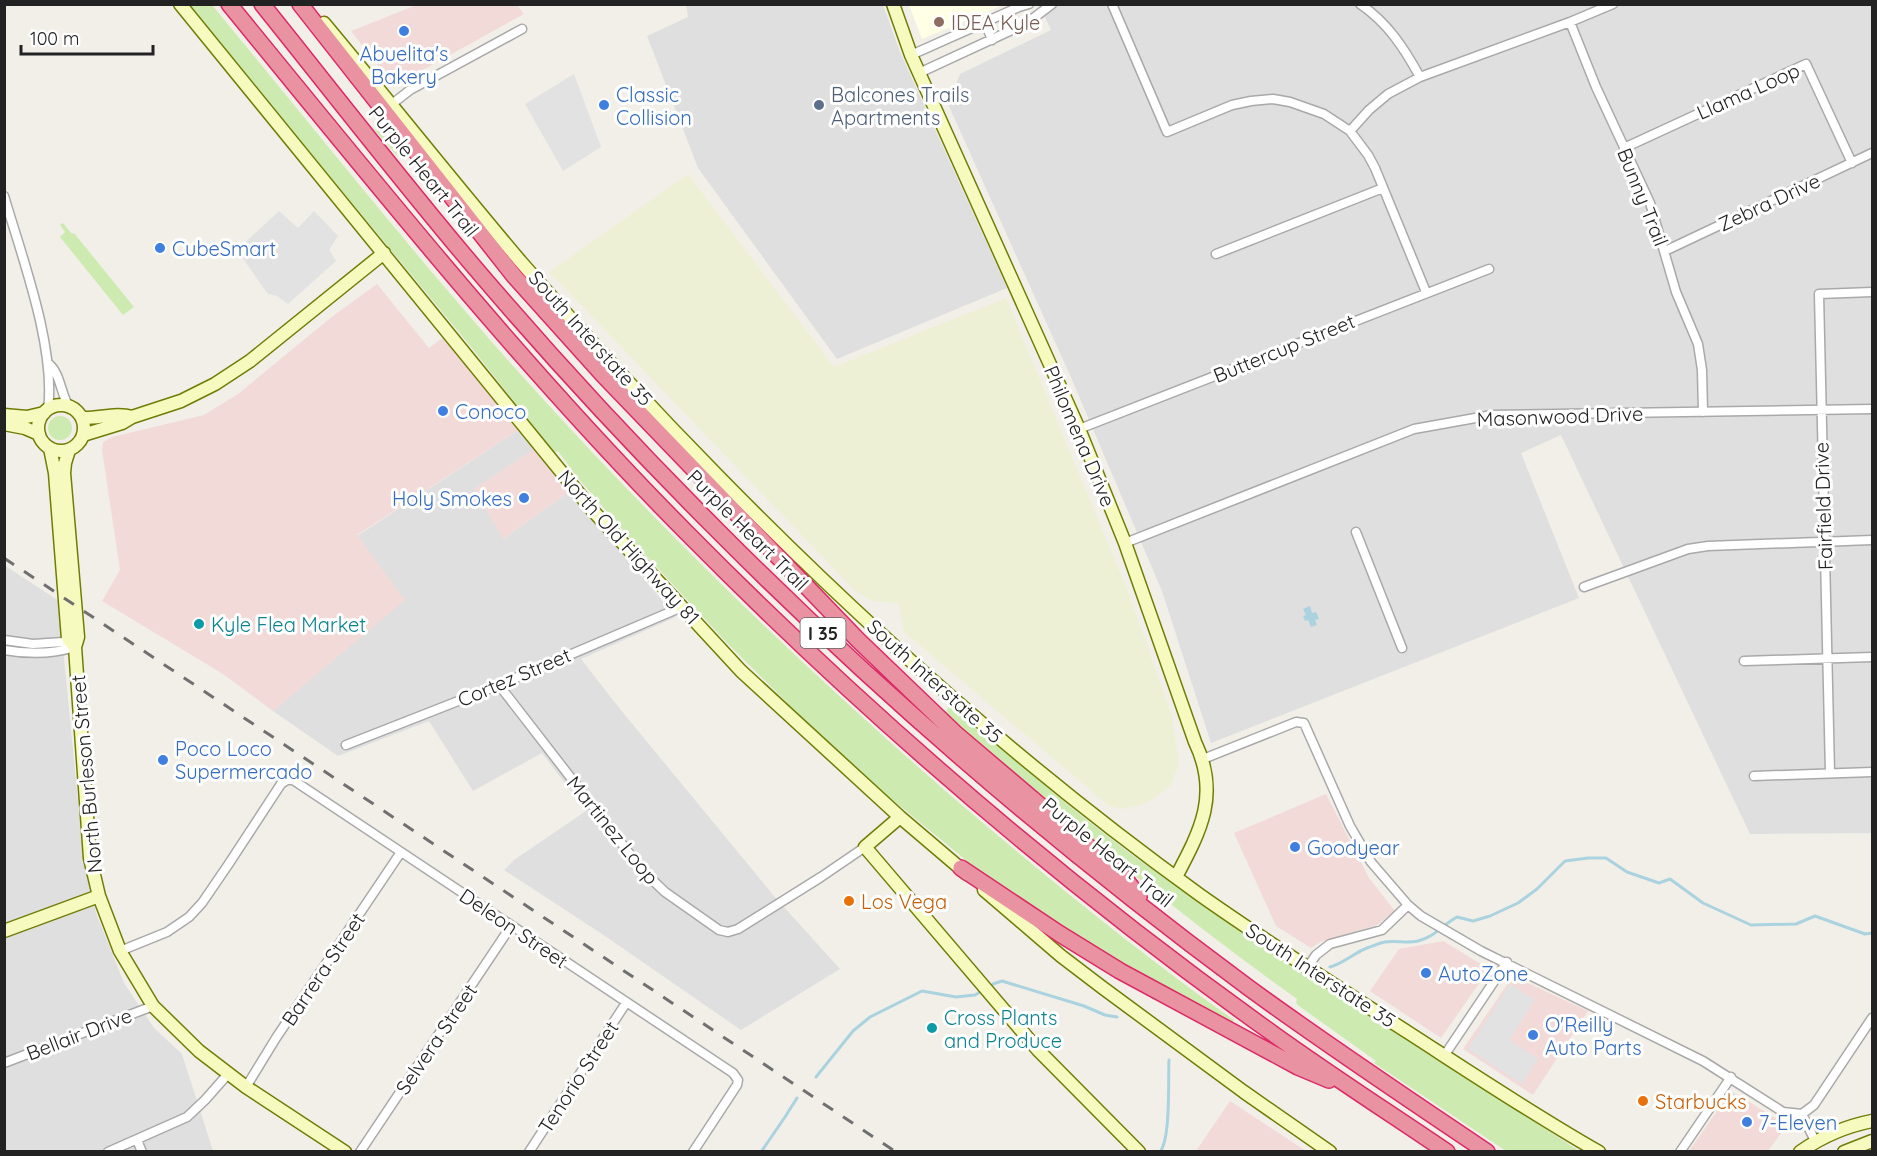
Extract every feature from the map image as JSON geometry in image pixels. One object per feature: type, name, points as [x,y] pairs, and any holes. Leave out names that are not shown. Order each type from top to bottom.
[{"type":"highway","name":"I 35","points":[[229,4],[397,210],[532,368],[646,490],[747,593],[909,744],[1044,858],[1202,982],[1270,1032],[1446,1152]]},
{"type":"highway","name":"Purple Heart Trail","points":[[262,4],[469,261],[563,368],[709,522],[793,605],[909,712],[1016,805],[1151,914],[1301,1026],[1487,1152]]},
{"type":"highway","points":[[300,4],[514,276],[603,375],[858,640],[956,733],[1123,876],[1151,914]]},
{"type":"highway","points":[[961,868],[1059,934],[1120,971],[1298,1067],[1361,1094]]},
{"type":"main road","points":[[83,435],[181,401],[215,384],[241,367],[384,253],[180,4]]},
{"type":"main road","name":"South Interstate 35","points":[[308,4],[491,226],[575,322],[718,477],[954,700],[1031,765],[1176,877],[1307,968],[1599,1152]]},
{"type":"main road","name":"Philomena Drive","points":[[893,4],[911,55],[1079,429],[1125,543],[1203,759],[1207,783],[1202,823],[1195,842],[1176,877]]},
{"type":"main road","name":"North Old Highway 81","points":[[384,253],[594,512],[741,671],[900,817]]},
{"type":"main road","points":[[4,416],[27,417],[55,406],[74,409],[82,418],[84,425],[83,435],[76,446],[62,451],[44,444],[39,434],[40,419],[46,411]]},
{"type":"main road","points":[[82,418],[122,414],[132,417]]},
{"type":"main road","points":[[4,424],[39,434]]},
{"type":"main road","name":"North Burleson Street","points":[[50,448],[55,473],[68,639],[75,647]]},
{"type":"main road","name":"North Burleson Street","points":[[69,450],[64,473],[78,637],[75,647],[89,849],[99,896],[120,951],[153,1006],[199,1051],[246,1087],[345,1152]]},
{"type":"main road","points":[[900,817],[1103,988],[1330,1152]]},
{"type":"main road","name":"Martinez Loop","points":[[865,848],[900,817]]},
{"type":"main road","points":[[865,848],[1038,1050],[1139,1152]]},
{"type":"main road","points":[[4,931],[99,896]]},
{"type":"main road","points":[[1800,1152],[1815,1141],[1872,1121]]},
{"type":"main road","points":[[1844,1152],[1872,1141]]},
{"type":"street","points":[[911,55],[1029,4]]},
{"type":"street","points":[[919,73],[1027,23],[1052,4]]},
{"type":"street","points":[[1112,4],[1167,132],[1232,105],[1273,99],[1308,107],[1350,131],[1368,154],[1426,292]]},
{"type":"street","points":[[1359,4],[1375,15],[1392,34],[1405,50],[1420,77]]},
{"type":"street","points":[[1350,131],[1388,94],[1420,77],[1570,22],[1612,4]]},
{"type":"street","points":[[985,22],[992,40]]},
{"type":"street","name":"Bunny Trail","points":[[1570,22],[1596,87],[1650,203],[1676,292],[1698,344],[1702,370],[1703,412]]},
{"type":"street","points":[[392,104],[410,90],[522,29]]},
{"type":"street","name":"Llama Loop","points":[[1624,148],[1806,64],[1852,163]]},
{"type":"street","name":"Zebra Drive","points":[[1665,250],[1872,153]]},
{"type":"street","points":[[1216,254],[1383,188]]},
{"type":"street","points":[[4,196],[35,304],[49,364],[47,371],[49,398],[46,411]]},
{"type":"street","name":"Buttercup Street","points":[[1079,429],[1489,269]]},
{"type":"street","name":"Fairfield Drive","points":[[1830,773],[1819,294],[1872,292]]},
{"type":"street","points":[[49,364],[54,368],[69,407]]},
{"type":"street","name":"Masonwood Drive","points":[[1125,543],[1414,429],[1492,415],[1872,409]]},
{"type":"street","points":[[1356,532],[1402,648]]},
{"type":"street","points":[[1584,587],[1688,549],[1708,546],[1872,540]]},
{"type":"street","name":"Cortez Street","points":[[346,745],[499,685],[682,607]]},
{"type":"street","points":[[4,640],[33,644],[63,642],[75,647]]},
{"type":"street","points":[[4,650],[63,651],[75,647]]},
{"type":"street","points":[[1744,661],[1872,657]]},
{"type":"street","name":"Martinez Loop","points":[[499,685],[643,871],[665,892],[719,930],[728,932],[738,929],[865,848]]},
{"type":"street","points":[[1203,759],[1296,722],[1304,723],[1350,826],[1371,862],[1408,905],[1421,916],[1449,934],[1703,1061],[1784,1112],[1802,1114],[1814,1105],[1872,1018]]},
{"type":"street","points":[[1754,776],[1872,772]]},
{"type":"street","name":"Deleon Street","points":[[120,951],[167,932],[189,917],[202,903],[281,784],[287,780],[293,780],[733,1073],[738,1080],[735,1088],[693,1152]]},
{"type":"street","name":"Barrera Street","points":[[246,1087],[276,1038],[401,852]]},
{"type":"street","points":[[1307,968],[1316,955],[1330,944],[1382,930],[1408,905]]},
{"type":"street","name":"Selvera Street","points":[[360,1152],[512,926]]},
{"type":"street","points":[[1444,1056],[1506,963]]},
{"type":"street","name":"Tenorio Street","points":[[529,1152],[626,1003]]},
{"type":"street","name":"Bellair Drive","points":[[4,1063],[153,1006]]},
{"type":"street","points":[[108,1152],[187,1117],[228,1074]]},
{"type":"street","points":[[1680,1152],[1731,1077]]},
{"type":"street","points":[[1802,1114],[1815,1141]]},
{"type":"street","points":[[137,1140],[142,1152]]},
{"type":"shaded area","points":[[419,4],[517,5],[524,14],[394,86],[351,31]]},
{"type":"shaded area","name":"IDEA Kyle","points":[[909,4],[1003,5],[922,39]]},
{"type":"shaded area","name":"Balcones Trails Apartments","points":[[686,5],[883,5],[900,52],[1007,288],[837,359],[698,168],[647,36],[688,17]]},
{"type":"shaded area","points":[[1039,5],[1872,5],[1872,833],[1750,834],[1561,435],[1521,453],[1579,598],[1211,743],[1162,591],[1069,373],[948,104],[960,74],[1051,30]]},
{"type":"shaded area","points":[[574,74],[601,147],[563,171],[525,104]]},
{"type":"shaded area","points":[[688,174],[834,367],[1006,298],[1127,589],[1171,713],[1179,763],[1171,785],[1155,798],[1141,805],[1122,809],[1109,806],[904,632],[898,603],[873,601],[856,592],[549,272]]},
{"type":"shaded area","points":[[279,211],[298,228],[314,211],[338,236],[329,250],[336,261],[288,304],[277,296],[268,294],[237,250]]},
{"type":"shaded area","name":"Kyle Flea Market","points":[[377,284],[429,348],[444,337],[520,429],[357,535],[405,600],[273,711],[223,674],[102,601],[120,570],[102,450],[103,442],[112,437],[204,415],[238,394],[333,316]]},
{"type":"shaded area","points":[[520,429],[536,448],[503,539],[570,491],[676,617],[581,659],[774,896],[840,969],[741,1030],[504,870],[514,860],[586,811],[542,753],[473,791],[429,721],[338,756],[273,711],[302,686],[357,536]]},
{"type":"shaded area","points":[[536,448],[570,491],[503,539],[474,489]]},
{"type":"shaded area","points":[[4,565],[62,603],[64,658],[84,863],[96,913],[124,983],[154,1028],[182,1054],[213,1151],[5,1151]]},
{"type":"shaded area","points":[[1326,794],[1369,878],[1395,911],[1377,925],[1320,942],[1311,948],[1276,926],[1234,833]]},
{"type":"shaded area","points":[[1443,941],[1489,969],[1441,1038],[1370,991],[1399,949]]},
{"type":"shaded area","points":[[1513,976],[1588,1011],[1533,1095],[1463,1049]]},
{"type":"shaded area","points":[[1510,984],[1535,1000],[1509,1040],[1538,1059],[1522,1084],[1468,1049]]},
{"type":"shaded area","points":[[1731,1091],[1787,1125],[1768,1151],[1689,1151]]},
{"type":"shaded area","points":[[1230,1101],[1306,1151],[1196,1151]]},
{"type":"green space","points":[[188,5],[212,5],[475,323],[624,486],[738,600],[856,711],[977,818],[1103,922],[1234,1020],[1231,1025],[1133,974],[994,883],[834,749],[726,642],[628,536],[577,477],[558,451],[555,453],[467,342]]},
{"type":"green space","points":[[372,127],[384,135],[390,143],[397,138],[407,152],[398,157]]},
{"type":"green space","points":[[63,223],[72,234],[74,233],[134,307],[123,315],[60,237],[65,232],[60,225]]},
{"type":"green space","points":[[60,416],[65,417],[71,423],[71,433],[65,439],[60,440],[55,439],[49,433],[48,428],[49,423],[55,417]]},
{"type":"green space","points":[[704,470],[908,665],[1082,816],[1192,897],[1579,1151],[1506,1151],[1374,1063],[1376,1061],[1299,1006],[1296,1003],[1297,999],[1206,932],[1117,861],[946,713],[949,705],[782,550]]},
{"type":"water","points":[[1310,606],[1312,613],[1316,612],[1319,619],[1315,620],[1317,625],[1311,627],[1303,616],[1306,615],[1303,609]]},
{"type":"waterway","points":[[1330,967],[1380,943],[1414,942],[1424,939],[1457,917],[1473,921],[1490,916],[1518,903],[1537,889],[1565,861],[1588,858],[1606,858],[1627,872],[1659,883],[1670,879],[1703,903],[1751,925],[1796,924],[1815,916],[1865,934],[1872,933]]},
{"type":"waterway","points":[[993,984],[1002,981],[1117,1017]]},
{"type":"waterway","points":[[816,1077],[853,1031],[870,1017],[922,991],[956,997],[975,995],[980,992]]},
{"type":"waterway","points":[[1160,1152],[1166,1134],[1169,1060]]},
{"type":"waterway","points":[[761,1152],[797,1098]]},
{"type":"railway","points":[[4,558],[896,1152]]},
{"type":"place","name":"IDEA Kyle","points":[[939,22]]},
{"type":"place","name":"Abuelita's Bakery","points":[[404,31]]},
{"type":"place","name":"Classic Collision","points":[[604,105]]},
{"type":"place","name":"Balcones Trails Apartments","points":[[819,105]]},
{"type":"place","name":"CubeSmart","points":[[160,248]]},
{"type":"place","name":"Conoco","points":[[443,411]]},
{"type":"place","name":"Holy Smokes","points":[[524,498]]},
{"type":"place","name":"Kyle Flea Market","points":[[199,624]]},
{"type":"place","name":"Poco Loco Supermercado","points":[[163,760]]},
{"type":"place","name":"Goodyear","points":[[1295,847]]},
{"type":"place","name":"Los Vega","points":[[849,901]]},
{"type":"place","name":"AutoZone","points":[[1426,973]]},
{"type":"place","name":"Cross Plants and Produce","points":[[932,1028]]},
{"type":"place","name":"O'Reilly Auto Parts","points":[[1533,1035]]},
{"type":"place","name":"Starbucks","points":[[1643,1101]]},
{"type":"place","name":"7-Eleven","points":[[1747,1122]]}]
